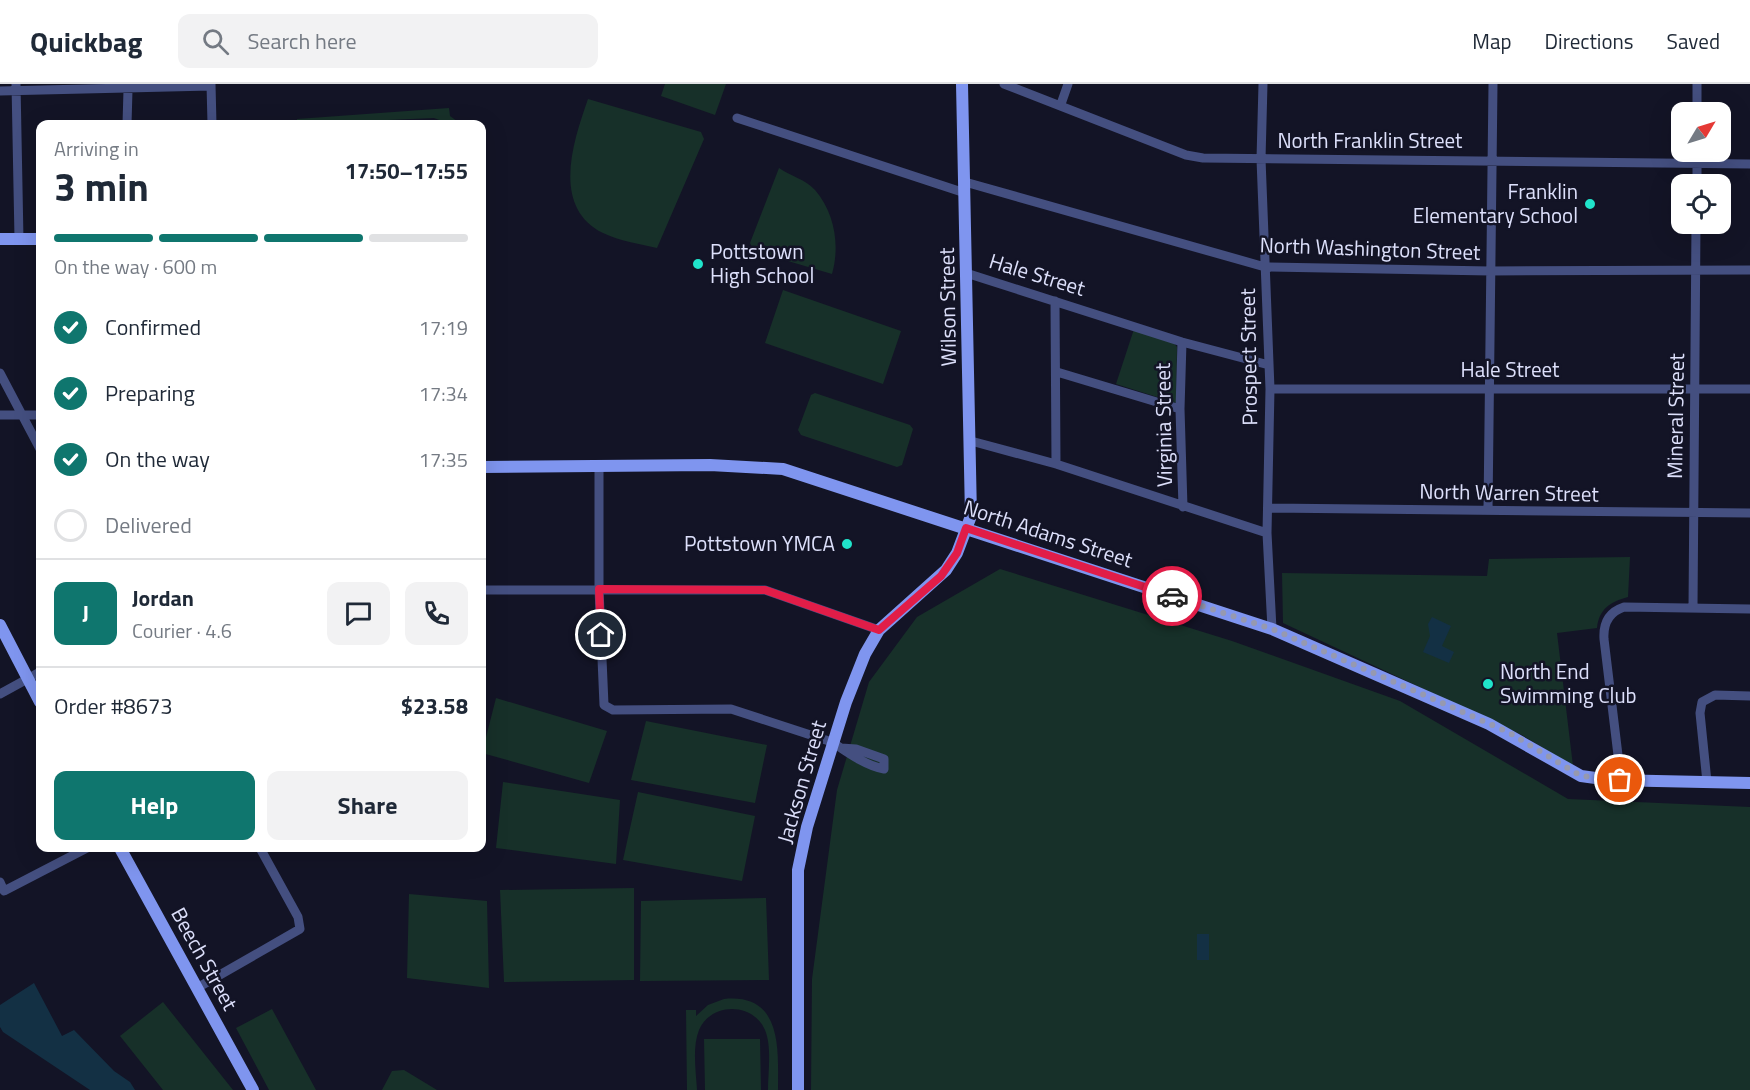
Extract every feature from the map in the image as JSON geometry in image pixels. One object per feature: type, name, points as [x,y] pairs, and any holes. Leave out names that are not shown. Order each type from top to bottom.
[{"type":"street","name":"Wilson Street","points":[[962,84],[971,441],[971,516],[966,528]]},
{"type":"street","name":"North Franklin Street","points":[[1004,84],[1186,155],[1261,159],[1492,159],[1750,164]]},
{"type":"street","points":[[1060,104],[1068,84]]},
{"type":"street","name":"Prospect Street","points":[[1263,84],[1261,159],[1270,389],[1267,533],[1272,629]]},
{"type":"street","points":[[1488,510],[1493,84]]},
{"type":"street","points":[[1697,84],[1697,102]]},
{"type":"street","points":[[0,91],[16,87],[128,90],[211,85],[212,120]]},
{"type":"street","points":[[16,87],[19,238]]},
{"type":"street","points":[[128,90],[128,120]]},
{"type":"street","name":"North Washington Street","points":[[737,118],[965,187],[1265,267],[1490,271],[1750,270]]},
{"type":"street","points":[[1697,163],[1697,174]]},
{"type":"street","name":"Mineral Street","points":[[1693,608],[1696,234]]},
{"type":"street","points":[[0,239],[36,239]]},
{"type":"street","name":"Hale Street","points":[[966,273],[1182,342],[1269,366]]},
{"type":"street","points":[[1055,301],[1056,464]]},
{"type":"street","name":"Virginia Street","points":[[1182,342],[1180,409],[1184,507]]},
{"type":"street","points":[[1057,372],[1180,409]]},
{"type":"street","points":[[0,373],[36,442]]},
{"type":"street","name":"Hale Street","points":[[1270,389],[1750,389]]},
{"type":"street","points":[[0,415],[36,415]]},
{"type":"street","points":[[971,441],[1056,464],[1267,533]]},
{"type":"street","name":"North Adams Street","points":[[486,467],[710,465],[783,469],[1272,629],[1499,728],[1581,776],[1620,780],[1750,783]]},
{"type":"street","points":[[599,467],[599,589],[604,705],[613,710],[731,710],[837,745]]},
{"type":"street","name":"North Warren Street","points":[[1268,508],[1750,513]]},
{"type":"street","name":"Jackson Street","points":[[798,1090],[798,870],[807,827],[837,745],[860,664],[879,630],[941,576],[957,553],[966,528]]},
{"type":"street","points":[[486,590],[765,590],[879,630]]},
{"type":"street","points":[[1620,780],[1604,639],[1605,625],[1612,612],[1624,607],[1750,609]]},
{"type":"street","points":[[0,625],[36,694]]},
{"type":"street","points":[[0,694],[36,674]]},
{"type":"street","points":[[1707,782],[1700,713],[1702,702],[1715,695],[1750,696]]},
{"type":"street","points":[[2,886],[78,852]]},
{"type":"street","name":"Beech Street","points":[[122,852],[253,1090]]},
{"type":"street","points":[[197,988],[300,929],[298,917],[262,852]]},
{"type":"green space","points":[[665,84],[726,84],[715,115],[661,96]]},
{"type":"green space","points":[[588,99],[701,132],[704,139],[657,248],[603,233],[587,222],[577,207],[571,191],[570,172],[572,153]]},
{"type":"green space","points":[[449,108],[450,116],[456,120],[434,118],[297,119]]},
{"type":"green space","points":[[779,168],[811,186],[827,209],[834,230],[836,252],[832,274],[754,251],[750,243]]},
{"type":"green space","points":[[783,290],[901,331],[883,384],[765,343]]},
{"type":"green space","points":[[1134,329],[1173,342],[1177,347],[1176,403],[1116,384]]},
{"type":"green space","points":[[815,393],[910,425],[913,429],[902,465],[897,467],[801,435],[798,430],[811,395]]},
{"type":"green space","name":"North End Swimming Club","points":[[1630,557],[1628,597],[1606,607],[1600,616],[1597,628],[1557,633],[1573,766],[1522,735],[1283,623],[1282,573],[1487,576],[1489,559]]},
{"type":"green space","points":[[1000,569],[1232,641],[1400,701],[1568,799],[1750,807],[1750,1090],[811,1090],[812,979],[837,790],[869,682],[917,617]]},
{"type":"green space","points":[[496,698],[607,731],[589,783],[486,754],[486,737]]},
{"type":"green space","points":[[646,721],[767,745],[755,803],[631,780]]},
{"type":"green space","points":[[503,782],[620,800],[616,864],[496,848]]},
{"type":"green space","points":[[638,792],[755,816],[742,881],[623,860]]},
{"type":"green space","points":[[634,888],[634,980],[504,982],[500,890]]},
{"type":"green space","points":[[409,894],[487,901],[489,988],[407,978]]},
{"type":"green space","points":[[766,898],[769,980],[640,981],[641,901]]},
{"type":"green space","points":[[724,999],[743,1000],[757,1005],[767,1015],[773,1027],[776,1042],[778,1090],[768,1090],[769,1052],[765,1030],[751,1014],[732,1009],[713,1014],[699,1030],[695,1052],[697,1090],[687,1090],[686,1010],[696,1010],[696,1016],[708,1005]]},
{"type":"green space","points":[[163,1002],[233,1090],[163,1090],[120,1036]]},
{"type":"green space","points":[[272,1009],[316,1090],[269,1090],[236,1028]]},
{"type":"green space","points":[[704,1039],[760,1039],[761,1090],[705,1090]]},
{"type":"green space","points":[[404,1070],[437,1090],[382,1090],[392,1071]]},
{"type":"water","points":[[1432,617],[1451,626],[1442,646],[1454,652],[1449,663],[1423,652],[1430,636],[1428,624]]},
{"type":"water","points":[[1197,934],[1209,934],[1209,960],[1197,960]]},
{"type":"water","points":[[34,983],[62,1036],[74,1030],[114,1071],[130,1082],[135,1090],[90,1090],[3,1032],[0,1027],[0,1005]]},
{"type":"way so far","points":[[1172,596],[1272,629],[1431,698],[1508,732],[1581,776],[1620,780]]},
{"type":"place","name":"Franklin Elementary School","points":[[1590,204]]},
{"type":"place","name":"Pottstown High School","points":[[698,264]]},
{"type":"place","name":"Pottstown YMCA","points":[[847,544]]},
{"type":"place","name":"North End Swimming Club","points":[[1488,684]]},
{"type":"route","points":[[601,635],[599,589],[765,590],[879,630],[941,576],[957,553],[966,528],[1172,596]]}]
